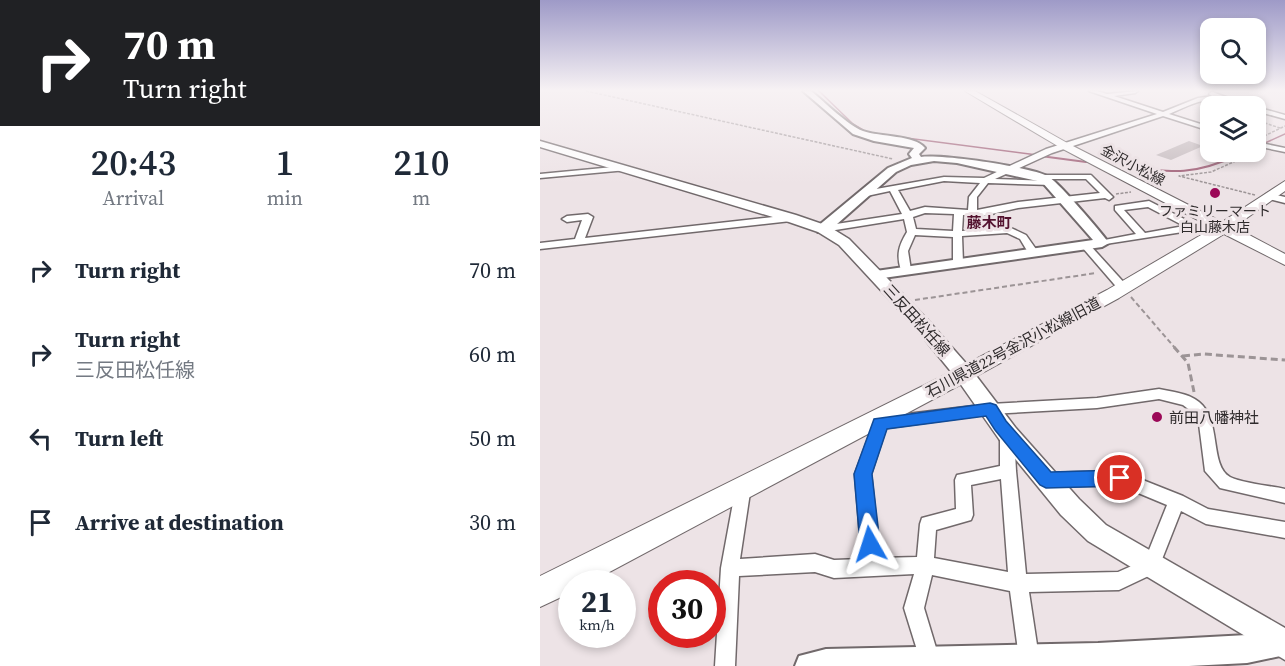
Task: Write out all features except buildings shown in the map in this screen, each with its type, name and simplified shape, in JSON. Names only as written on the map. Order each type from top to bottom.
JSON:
[{"type":"main road","name":"金沢小松線","points":[[1027,122],[1285,260]]},
{"type":"main road","name":"金沢小松線","points":[[1030,122],[1147,190],[1226,227],[1285,250]]},
{"type":"main road","name":"三反田松任線","points":[[540,144],[790,218],[823,229],[843,242],[901,302],[964,374],[1007,433],[1046,480],[1097,532],[1283,643]]},
{"type":"main road","name":"石川県道22号金沢小松線旧道","points":[[540,592],[744,486],[882,419],[1124,289],[1276,195]]},
{"type":"street","points":[[844,122],[856,132],[874,138],[916,144],[920,148],[914,154],[913,161]]},
{"type":"street","points":[[972,212],[973,197],[986,180],[1040,155],[1138,122]]},
{"type":"street","points":[[1266,147],[1285,150]]},
{"type":"street","points":[[823,229],[892,170],[913,161],[957,160],[1044,180],[1102,243]]},
{"type":"street","points":[[540,176],[624,168]]},
{"type":"street","points":[[862,194],[944,179],[1044,180],[1088,177],[1143,236]]},
{"type":"street","points":[[892,189],[908,216],[912,232],[904,244],[902,259],[906,270]]},
{"type":"street","points":[[823,229],[908,216],[925,210],[972,212],[1107,195]]},
{"type":"street","points":[[876,275],[1102,243],[1189,228],[1189,225],[1149,204],[1118,208]]},
{"type":"street","points":[[958,263],[959,212]]},
{"type":"street","points":[[567,219],[588,217],[579,241]]},
{"type":"street","points":[[540,246],[790,218]]},
{"type":"street","points":[[912,232],[957,234],[1008,230],[1023,237],[1033,252]]},
{"type":"street","points":[[1085,245],[1124,289]]},
{"type":"street","points":[[872,567],[863,474],[882,419],[990,409],[1098,403],[1159,394],[1187,401],[1196,407],[1206,424],[1213,471],[1226,483],[1285,496]]},
{"type":"street","points":[[1007,433],[1018,583],[1029,658]]},
{"type":"street","points":[[930,661],[914,608],[925,565],[928,524],[965,515],[963,480],[1008,471]]},
{"type":"street","points":[[1046,480],[1120,478],[1177,501],[1206,516],[1285,530]]},
{"type":"street","points":[[725,666],[730,568],[744,486]]},
{"type":"street","points":[[730,568],[815,562],[834,569],[925,565],[1018,583],[1119,581],[1151,566],[1177,501]]},
{"type":"street","points":[[809,666],[826,663],[1029,658],[1099,661],[1247,649],[1283,643]]},
{"type":"path","points":[[731,122],[913,161]]},
{"type":"path","points":[[1266,123],[1280,128]]},
{"type":"path","points":[[1266,136],[1285,126]]},
{"type":"path","points":[[1233,162],[1211,172],[1179,176],[1276,195]]},
{"type":"path","points":[[1107,195],[1147,190]]},
{"type":"path","points":[[901,302],[1108,271]]},
{"type":"path","points":[[1124,289],[1188,363],[1196,407]]},
{"type":"path","points":[[1182,356],[1204,354],[1285,360]]},
{"type":"waterway","points":[[851,122],[868,133],[1045,156]]},
{"type":"waterway","points":[[1266,143],[1285,134]]},
{"type":"waterway","points":[[1033,155],[1086,162]]},
{"type":"waterway","points":[[1127,167],[1184,171],[1223,162]]},
{"type":"place","name":"ファミリーマート 白山藤木店","points":[[1215,193]]},
{"type":"place","name":"前田八幡神社","points":[[1157,417]]},
{"type":"district","name":"藤木町","points":[[989,222]]},
{"type":"route","points":[[870,544],[863,474],[880,423],[990,409],[1000,426],[1046,480],[1120,478]]}]
